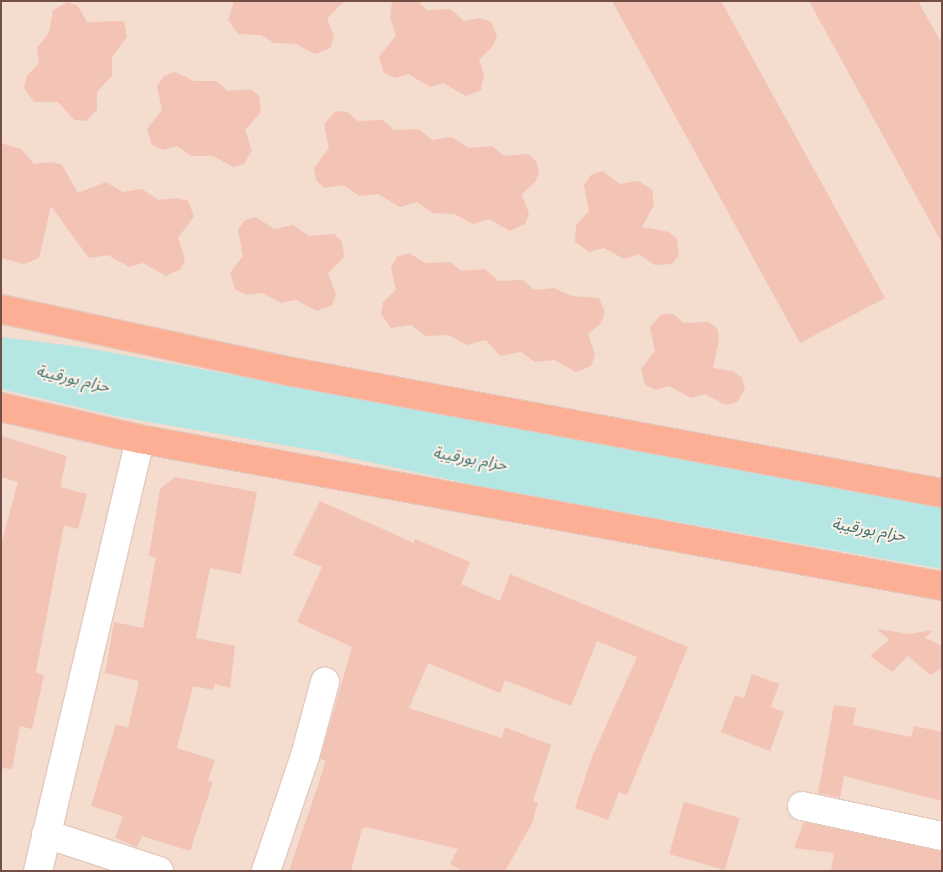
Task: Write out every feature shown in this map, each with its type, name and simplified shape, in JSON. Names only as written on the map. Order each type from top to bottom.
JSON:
[{"type":"highway","points":[[1,309],[143,343],[942,493]]},
{"type":"highway","points":[[1,407],[140,439],[942,586]]},
{"type":"street","points":[[38,871],[140,439]]},
{"type":"street","points":[[266,871],[306,756],[325,682]]},
{"type":"street","points":[[802,806],[942,836]]},
{"type":"street","points":[[46,834],[159,871]]},
{"type":"shaded area","points":[[1,1],[942,1],[942,871],[1,871]]},
{"type":"water","name":"حزام بورقيبة","points":[[1,337],[81,347],[942,506],[942,569],[488,488],[324,452],[120,417],[1,389]]},
{"type":"building","points":[[234,1],[345,1],[327,18],[334,37],[330,48],[315,54],[296,44],[274,43],[261,35],[238,34],[228,20]]},
{"type":"building","points":[[392,1],[418,1],[427,10],[450,9],[464,21],[480,18],[491,22],[497,36],[493,46],[479,60],[484,74],[481,90],[466,96],[443,83],[430,87],[408,74],[395,78],[384,73],[379,57],[396,35],[390,18]]},
{"type":"building","points":[[612,1],[721,1],[885,298],[800,343]]},
{"type":"building","points":[[809,1],[918,1],[942,44],[942,243]]},
{"type":"building","points":[[68,2],[78,6],[87,22],[124,21],[127,37],[112,57],[112,76],[97,92],[97,110],[86,121],[74,120],[58,102],[34,102],[24,88],[26,77],[39,63],[37,48],[49,32],[53,10]]},
{"type":"building","points":[[175,72],[194,81],[216,81],[228,91],[251,89],[259,96],[261,112],[245,130],[252,150],[244,164],[233,167],[213,156],[192,156],[177,146],[163,150],[152,145],[147,129],[162,110],[157,86],[164,76]]},
{"type":"building","points":[[336,111],[347,112],[358,121],[383,120],[394,130],[419,129],[432,140],[451,137],[469,148],[492,146],[504,156],[528,154],[536,161],[539,172],[535,182],[522,194],[529,214],[525,224],[510,231],[489,219],[473,224],[454,214],[433,213],[417,202],[400,207],[378,194],[360,196],[343,185],[324,188],[316,180],[314,168],[329,148],[324,124]]},
{"type":"building","points":[[1,143],[21,149],[34,164],[52,162],[62,165],[78,193],[106,182],[123,192],[142,189],[158,200],[177,198],[188,201],[194,216],[178,238],[185,259],[181,269],[166,276],[143,263],[129,267],[108,255],[89,258],[51,206],[39,258],[24,264],[1,258]]},
{"type":"building","points":[[602,171],[620,184],[638,181],[652,189],[654,205],[642,227],[669,232],[677,239],[679,255],[672,264],[655,265],[639,254],[624,259],[604,248],[589,252],[575,242],[576,225],[589,211],[584,185],[591,175]]},
{"type":"building","points":[[256,217],[274,229],[293,225],[309,236],[334,234],[342,241],[344,257],[328,273],[336,295],[332,305],[317,311],[296,300],[281,303],[262,293],[246,295],[235,289],[230,273],[243,256],[238,230],[245,220]]},
{"type":"building","points":[[409,253],[425,263],[450,262],[461,271],[485,269],[498,281],[523,280],[534,290],[553,288],[572,296],[599,298],[605,312],[601,323],[588,334],[595,355],[591,366],[576,372],[554,360],[535,362],[521,352],[500,356],[486,340],[467,345],[448,335],[426,336],[411,325],[391,328],[381,314],[383,302],[396,290],[391,267],[397,257]]},
{"type":"building","points":[[662,314],[673,314],[684,323],[708,322],[717,328],[719,339],[713,368],[733,371],[742,378],[745,389],[737,402],[726,405],[705,394],[691,398],[669,386],[656,390],[645,385],[641,369],[655,351],[650,327]]},
{"type":"building","points":[[1,436],[67,456],[60,487],[87,494],[78,529],[64,525],[36,672],[44,676],[32,729],[20,726],[12,769],[1,768],[1,545],[18,482],[1,477]]},
{"type":"building","points":[[175,477],[257,492],[241,574],[210,568],[196,638],[235,646],[230,688],[215,684],[213,690],[193,686],[177,748],[215,760],[208,781],[213,782],[190,851],[142,836],[137,847],[115,838],[123,816],[91,806],[116,724],[128,728],[139,681],[105,673],[114,622],[143,628],[156,557],[149,556],[160,489]]},
{"type":"building","points":[[320,501],[414,543],[415,539],[470,562],[461,584],[500,601],[510,574],[688,647],[627,795],[619,792],[608,820],[575,808],[592,757],[637,657],[597,641],[571,706],[505,680],[500,693],[428,663],[409,708],[502,738],[505,727],[551,745],[533,801],[538,803],[532,823],[505,871],[462,871],[450,864],[458,849],[366,827],[362,829],[351,871],[289,871],[326,761],[320,759],[352,647],[297,622],[322,567],[293,555]]},
{"type":"building","points":[[877,629],[910,634],[933,630],[925,638],[942,646],[942,668],[930,675],[908,656],[892,672],[870,656],[889,640]]},
{"type":"building","points":[[752,674],[779,684],[771,707],[784,712],[770,751],[721,732],[735,695],[744,698]]},
{"type":"building","points":[[834,705],[856,708],[853,725],[911,737],[914,726],[942,732],[942,801],[844,776],[840,798],[818,793]]},
{"type":"building","points":[[684,802],[740,818],[725,870],[669,854]]},
{"type":"building","points":[[804,822],[942,851],[942,871],[831,871],[834,853],[794,848]]}]
